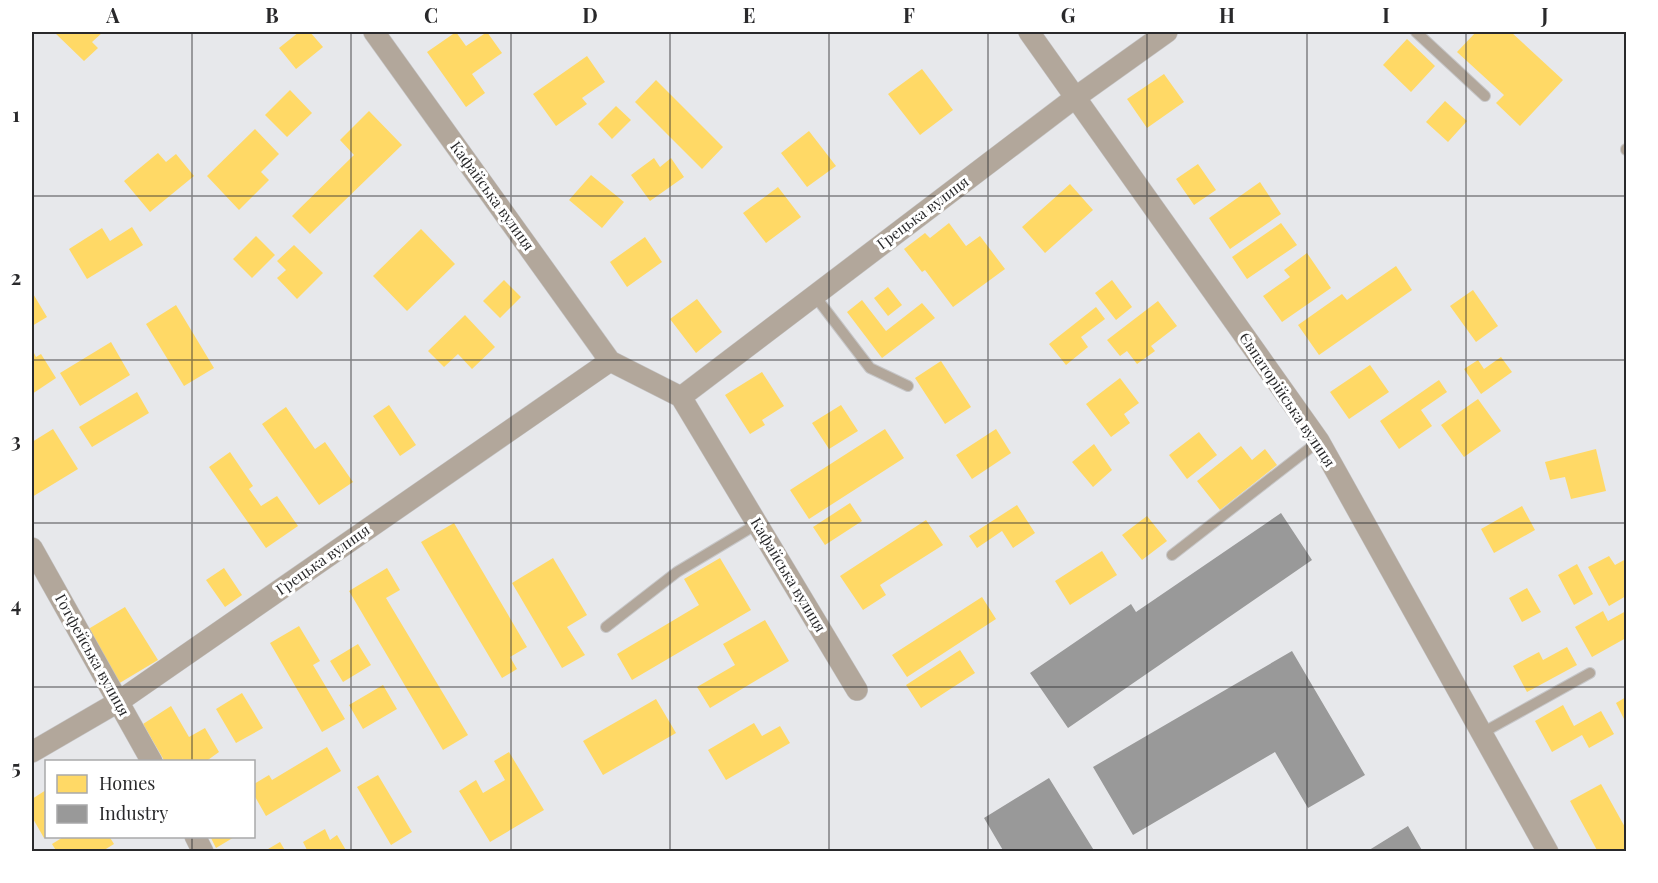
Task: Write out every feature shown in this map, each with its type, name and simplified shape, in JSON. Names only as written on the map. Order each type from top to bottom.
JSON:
[{"type":"street","name":"Кафайська вулиця","points":[[374,32],[610,361]]},
{"type":"street","name":"Євпаторійська вулиця","points":[[1029,32],[1319,441],[1548,852]]},
{"type":"street","name":"Грецька вулиця","points":[[681,397],[1076,97],[1167,32]]},
{"type":"street","points":[[610,361],[681,397]]},
{"type":"street","name":"Грецька вулиця","points":[[32,752],[118,702],[610,361]]},
{"type":"street","name":"Кафайська вулиця","points":[[681,397],[857,690]]},
{"type":"street","name":"Готфейська вулиця","points":[[32,548],[151,760]]},
{"type":"street","points":[[196,838],[203,852]]},
{"type":"lane","points":[[1416,32],[1485,96]]},
{"type":"lane","points":[[815,296],[870,368],[908,386]]},
{"type":"lane","points":[[1172,555],[1319,441]]},
{"type":"lane","points":[[606,627],[677,572],[757,524]]},
{"type":"lane","points":[[1482,733],[1590,673]]},
{"type":"building: Homes","points":[[56,32],[103,32],[92,42],[98,48],[84,61]]},
{"type":"building: Homes","points":[[299,32],[310,32],[323,47],[296,69],[279,48]]},
{"type":"building: Homes","points":[[456,32],[466,46],[487,32],[502,53],[472,74],[485,93],[466,107],[427,52]]},
{"type":"building: Homes","points":[[1476,32],[1511,32],[1563,80],[1520,126],[1496,103],[1504,95],[1457,52]]},
{"type":"building: Homes","points":[[1407,39],[1435,66],[1411,92],[1383,65]]},
{"type":"building: Homes","points":[[587,56],[605,82],[582,98],[587,104],[556,126],[533,94]]},
{"type":"building: Homes","points":[[922,69],[953,110],[920,135],[888,94]]},
{"type":"building: Homes","points":[[1164,74],[1184,102],[1147,128],[1127,99]]},
{"type":"building: Homes","points":[[656,80],[723,147],[702,169],[635,102]]},
{"type":"building: Homes","points":[[290,90],[312,113],[287,137],[265,115]]},
{"type":"building: Homes","points":[[1445,101],[1467,121],[1448,142],[1426,122]]},
{"type":"building: Homes","points":[[616,106],[631,120],[612,139],[598,124]]},
{"type":"building: Homes","points":[[369,111],[402,145],[310,234],[292,216],[354,155],[340,140]]},
{"type":"building: Homes","points":[[255,129],[279,154],[261,172],[269,180],[239,210],[207,176]]},
{"type":"building: Homes","points":[[809,131],[836,166],[807,187],[781,153]]},
{"type":"building: Homes","points":[[158,153],[166,162],[176,154],[194,176],[150,212],[124,181]]},
{"type":"building: Homes","points":[[654,158],[660,167],[671,158],[684,177],[650,201],[631,175]]},
{"type":"building: Homes","points":[[1198,164],[1216,190],[1194,205],[1176,179]]},
{"type":"building: Homes","points":[[591,175],[624,202],[602,228],[569,200]]},
{"type":"building: Homes","points":[[1260,182],[1281,214],[1230,249],[1209,218]]},
{"type":"building: Homes","points":[[1070,184],[1093,210],[1045,253],[1022,227]]},
{"type":"building: Homes","points":[[778,187],[801,217],[766,243],[743,213]]},
{"type":"building: Homes","points":[[949,223],[966,246],[980,236],[1005,269],[953,307],[925,270],[922,272],[904,249],[925,233],[930,238]]},
{"type":"building: Homes","points":[[1281,223],[1297,245],[1247,279],[1232,257]]},
{"type":"building: Homes","points":[[132,227],[143,245],[87,279],[69,249],[102,228],[110,241]]},
{"type":"building: Homes","points":[[421,229],[455,264],[407,311],[373,276]]},
{"type":"building: Homes","points":[[256,236],[275,255],[252,278],[233,259]]},
{"type":"building: Homes","points":[[645,237],[662,262],[627,287],[610,262]]},
{"type":"building: Homes","points":[[294,245],[323,273],[297,299],[277,278],[286,270],[277,261]]},
{"type":"building: Homes","points":[[1307,253],[1331,288],[1282,322],[1263,296],[1290,277],[1284,270]]},
{"type":"building: Homes","points":[[1396,266],[1412,290],[1319,355],[1298,325],[1342,294],[1347,300]]},
{"type":"building: Homes","points":[[504,280],[521,297],[500,318],[483,301]]},
{"type":"building: Homes","points":[[1112,280],[1132,307],[1116,320],[1095,293]]},
{"type":"building: Homes","points":[[888,287],[902,305],[888,316],[874,298]]},
{"type":"building: Homes","points":[[1473,290],[1498,326],[1476,342],[1450,306]]},
{"type":"building: Homes","points":[[32,292],[47,317],[32,326]]},
{"type":"building: Homes","points":[[697,299],[722,332],[696,353],[670,319]]},
{"type":"building: Homes","points":[[862,300],[886,331],[922,303],[935,318],[882,358],[847,312]]},
{"type":"building: Homes","points":[[1158,301],[1177,326],[1151,346],[1155,351],[1137,364],[1127,351],[1120,356],[1107,340]]},
{"type":"building: Homes","points":[[176,305],[214,368],[184,386],[146,324]]},
{"type":"building: Homes","points":[[1096,307],[1105,319],[1081,337],[1088,347],[1066,365],[1049,344]]},
{"type":"building: Homes","points":[[465,315],[495,347],[472,369],[458,354],[444,367],[428,351]]},
{"type":"building: Homes","points":[[111,342],[130,375],[80,406],[60,373]]},
{"type":"building: Homes","points":[[32,349],[36,357],[41,354],[56,378],[32,394]]},
{"type":"building: Homes","points":[[1501,357],[1512,372],[1481,394],[1464,369],[1478,360],[1484,369]]},
{"type":"building: Homes","points":[[941,361],[971,407],[945,424],[915,378]]},
{"type":"building: Homes","points":[[1370,365],[1389,392],[1349,419],[1330,392]]},
{"type":"building: Homes","points":[[762,372],[784,406],[762,420],[765,425],[750,434],[725,395]]},
{"type":"building: Homes","points":[[1120,378],[1139,403],[1124,414],[1130,423],[1111,437],[1086,404]]},
{"type":"building: Homes","points":[[1439,380],[1447,392],[1421,410],[1432,426],[1399,449],[1380,421]]},
{"type":"building: Homes","points":[[137,392],[149,413],[92,447],[79,427]]},
{"type":"building: Homes","points":[[1478,399],[1501,431],[1464,457],[1441,425]]},
{"type":"building: Homes","points":[[389,405],[416,445],[400,456],[373,416]]},
{"type":"building: Homes","points":[[841,405],[858,431],[829,449],[812,423]]},
{"type":"building: Homes","points":[[286,407],[315,449],[325,442],[353,482],[319,505],[262,424]]},
{"type":"building: Homes","points":[[53,429],[78,469],[32,497],[32,442]]},
{"type":"building: Homes","points":[[885,429],[904,458],[809,519],[790,490]]},
{"type":"building: Homes","points":[[996,429],[1011,453],[972,479],[956,455]]},
{"type":"building: Homes","points":[[1199,432],[1217,455],[1187,479],[1169,455]]},
{"type":"building: Homes","points":[[1094,444],[1112,470],[1093,487],[1072,462]]},
{"type":"building: Homes","points":[[1241,446],[1252,460],[1265,449],[1277,465],[1220,510],[1197,481]]},
{"type":"building: Homes","points":[[1596,449],[1606,491],[1571,499],[1565,477],[1550,480],[1545,462]]},
{"type":"building: Homes","points":[[230,452],[253,486],[249,489],[261,506],[277,496],[298,526],[266,548],[209,467]]},
{"type":"building: Homes","points":[[850,503],[862,521],[825,545],[813,527]]},
{"type":"building: Homes","points":[[1017,505],[1035,533],[1013,548],[1002,531],[977,548],[969,536]]},
{"type":"building: Homes","points":[[1522,506],[1535,530],[1494,553],[1481,529]]},
{"type":"building: Homes","points":[[1147,516],[1167,541],[1142,560],[1122,535]]},
{"type":"building: Homes","points":[[926,520],[943,545],[880,585],[886,595],[863,610],[840,576]]},
{"type":"building: Homes","points":[[454,523],[527,647],[510,657],[517,669],[502,678],[421,542]]},
{"type":"building: Homes","points":[[1102,551],[1117,575],[1070,605],[1055,581]]},
{"type":"building: Homes","points":[[1609,556],[1615,565],[1626,559],[1626,596],[1609,606],[1588,567]]},
{"type":"building: Homes","points":[[553,558],[587,615],[567,627],[585,655],[562,668],[512,583]]},
{"type":"building: Homes","points":[[720,558],[751,610],[632,680],[617,654],[699,605],[684,579]]},
{"type":"building: Homes","points":[[1577,564],[1593,594],[1574,605],[1558,575]]},
{"type":"building: Homes","points":[[224,568],[242,595],[225,607],[206,580]]},
{"type":"building: Homes","points":[[387,568],[400,590],[386,598],[468,735],[443,750],[349,591]]},
{"type":"building: Homes","points":[[1527,588],[1541,612],[1522,622],[1509,598]]},
{"type":"building: Homes","points":[[982,597],[996,619],[907,677],[892,655]]},
{"type":"building: Homes","points":[[125,607],[158,660],[118,684],[85,631]]},
{"type":"building: Homes","points":[[1603,611],[1608,621],[1626,611],[1626,638],[1592,657],[1575,627]]},
{"type":"building: Homes","points":[[765,620],[789,661],[710,708],[697,687],[735,665],[723,644]]},
{"type":"building: Homes","points":[[299,626],[320,661],[313,665],[345,719],[322,732],[270,643]]},
{"type":"building: Homes","points":[[358,644],[371,665],[343,682],[330,661]]},
{"type":"building: Homes","points":[[1567,647],[1577,665],[1527,692],[1513,666],[1539,652],[1543,660]]},
{"type":"building: Homes","points":[[960,650],[975,673],[921,708],[906,685]]},
{"type":"building: Homes","points":[[383,685],[397,709],[363,729],[349,705]]},
{"type":"building: Homes","points":[[242,693],[263,728],[236,743],[216,709]]},
{"type":"building: Homes","points":[[1626,697],[1626,723],[1616,703]]},
{"type":"building: Homes","points":[[656,699],[676,733],[603,775],[583,741]]},
{"type":"building: Homes","points":[[1563,705],[1574,726],[1601,711],[1614,734],[1589,748],[1582,735],[1552,752],[1535,721]]},
{"type":"building: Homes","points":[[171,706],[189,737],[205,728],[219,752],[208,760],[164,760],[143,724]]},
{"type":"building: Homes","points":[[754,723],[762,736],[780,726],[790,743],[726,780],[708,750]]},
{"type":"building: Homes","points":[[327,747],[341,771],[266,816],[255,797],[255,783],[269,775],[272,780]]},
{"type":"building: Homes","points":[[509,752],[544,810],[490,842],[459,791],[476,780],[483,793],[505,780],[494,761]]},
{"type":"building: Homes","points":[[378,775],[412,832],[391,845],[357,787]]},
{"type":"building: Homes","points":[[1601,784],[1626,829],[1626,852],[1598,852],[1570,801]]},
{"type":"building: Homes","points":[[45,791],[44,838],[32,817],[32,799]]},
{"type":"building: Homes","points":[[325,829],[330,840],[337,835],[347,852],[308,852],[303,842]]},
{"type":"building: Homes","points":[[62,838],[110,838],[114,844],[101,852],[57,852],[52,844]]},
{"type":"building: Homes","points":[[211,838],[233,838],[216,848]]},
{"type":"building: Homes","points":[[280,842],[286,852],[263,852]]},
{"type":"building: Industry","points":[[1281,513],[1312,560],[1068,728],[1030,673],[1131,604],[1136,612]]},
{"type":"building: Industry","points":[[1292,651],[1365,775],[1308,808],[1275,752],[1133,835],[1093,767]]},
{"type":"building: Industry","points":[[1049,778],[1095,852],[1004,852],[984,818]]},
{"type":"building: Industry","points":[[1408,826],[1423,852],[1366,852]]}]
